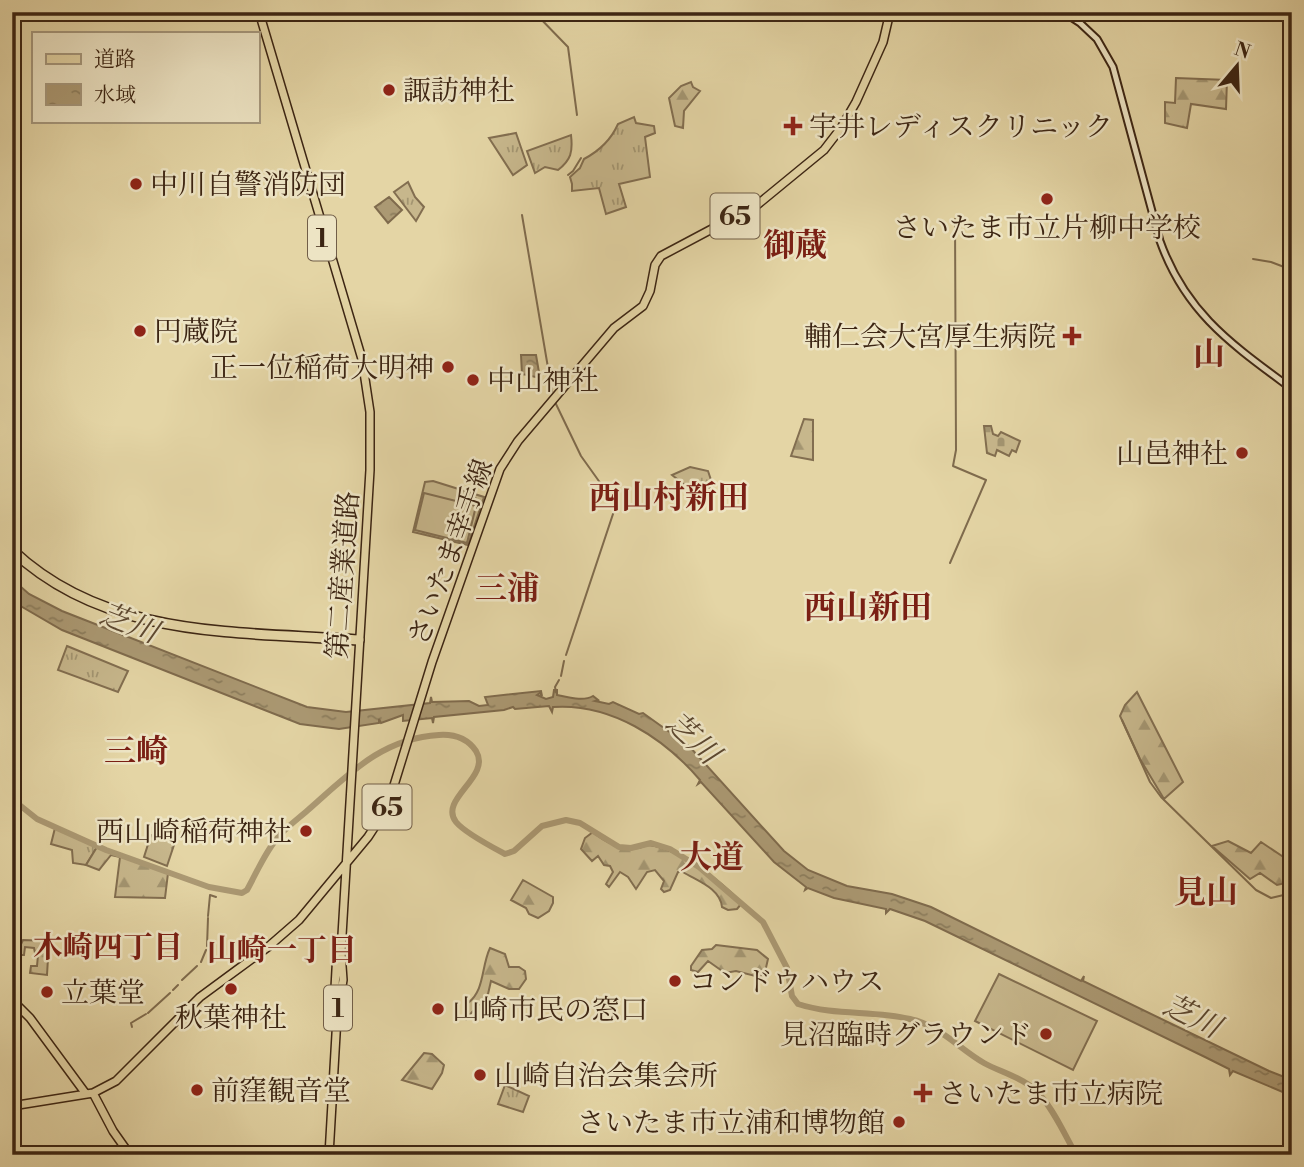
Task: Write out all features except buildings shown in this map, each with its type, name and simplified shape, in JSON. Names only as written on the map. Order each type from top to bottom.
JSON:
[{"type":"highway","points":[[12,552],[71,592],[137,618],[196,629],[357,642]]},
{"type":"highway","points":[[12,552],[55,586],[116,614],[180,630],[289,642],[357,642]]},
{"type":"main road","name":"第二産業道路","points":[[258,12],[365,374],[371,429],[344,865],[341,952],[343,980],[337,1009],[326,1155]]},
{"type":"main road","name":"さいたま幸手線","points":[[12,1106],[90,1093],[116,1082],[200,997],[285,932],[311,907],[383,814],[495,479],[513,448],[618,324],[643,306],[650,291],[655,265],[662,256],[757,205],[830,144],[851,112],[878,55],[890,12]]},
{"type":"main road","points":[[1063,12],[1097,39],[1113,67],[1157,231],[1181,286],[1194,306],[1218,332],[1292,389]]},
{"type":"main road","points":[[12,1000],[30,1018],[90,1093],[130,1155]]},
{"type":"green space","points":[[1176,78],[1227,80],[1226,109],[1191,104],[1187,128],[1165,123],[1165,102],[1175,103]]},
{"type":"green space","points":[[691,82],[693,87],[700,91],[684,111],[683,128],[675,126],[669,98],[681,86]]},
{"type":"green space","points":[[634,117],[636,123],[654,126],[655,133],[645,137],[650,177],[619,184],[626,207],[606,214],[599,188],[572,191],[570,177],[580,168],[584,159],[600,149],[618,124]]},
{"type":"green space","points":[[516,133],[527,165],[513,175],[489,138]]},
{"type":"green space","points":[[571,135],[570,155],[562,166],[558,170],[545,167],[535,173],[527,151]]},
{"type":"green space","points":[[408,182],[415,197],[424,207],[416,221],[394,192]]},
{"type":"green space","points":[[804,419],[813,420],[813,460],[791,456]]},
{"type":"green space","points":[[984,426],[991,426],[993,434],[998,436],[1001,432],[1020,441],[1016,452],[1012,450],[1009,456],[997,450],[995,456],[987,453]]},
{"type":"green space","points":[[690,467],[708,471],[713,486],[698,492],[672,475]]},
{"type":"green space","points":[[433,481],[484,497],[468,545],[413,532],[425,482]]},
{"type":"green space","points":[[424,493],[476,506],[467,543],[415,530]]},
{"type":"green space","points":[[67,646],[128,671],[118,692],[58,670]]},
{"type":"green space","points":[[1137,692],[1183,782],[1164,799],[1140,759],[1120,716],[1125,705]]},
{"type":"green space","points":[[55,828],[97,847],[86,865],[73,863],[72,850],[51,844]]},
{"type":"green space","points":[[593,832],[620,847],[639,848],[653,845],[679,855],[713,877],[742,903],[737,909],[728,910],[722,907],[712,890],[683,872],[678,872],[670,890],[664,892],[661,889],[664,881],[655,870],[647,872],[636,889],[628,877],[620,872],[609,887],[606,884],[613,872],[610,866],[604,865],[598,856],[592,861],[581,849],[585,838]]},
{"type":"green space","points":[[151,835],[175,842],[167,866],[144,857]]},
{"type":"green space","points":[[1228,841],[1251,853],[1261,842],[1288,860],[1292,875],[1290,882],[1277,885],[1260,873],[1250,879],[1212,846]]},
{"type":"green space","points":[[97,847],[168,873],[165,898],[115,897],[120,857],[111,855],[99,870],[86,865]]},
{"type":"green space","points":[[523,880],[553,897],[549,911],[538,918],[511,900]]},
{"type":"green space","points":[[23,940],[49,941],[47,975],[30,973],[31,966],[37,966],[38,955],[34,948],[25,947],[24,955],[19,955],[17,962],[13,961]]},
{"type":"green space","points":[[716,945],[757,950],[768,959],[765,972],[759,977],[736,971],[725,973],[708,961],[698,972],[691,970],[702,950],[712,949]]},
{"type":"green space","points":[[490,948],[505,954],[509,967],[519,967],[525,971],[526,979],[519,989],[509,989],[491,981],[488,994],[467,1018],[468,1003],[480,985]]},
{"type":"green space","name":"見沼臨時グラウンド","points":[[999,974],[1097,1021],[1073,1070],[975,1021]]},
{"type":"green space","points":[[424,1053],[432,1054],[444,1065],[432,1089],[402,1080]]},
{"type":"green space","points":[[505,1085],[529,1096],[523,1112],[498,1104]]},
{"type":"water","points":[[389,197],[402,210],[388,223],[375,207]]},
{"type":"water","points":[[521,355],[536,355],[540,378],[522,374]]},
{"type":"water","points":[[12,579],[29,594],[62,611],[307,707],[346,712],[430,703],[431,697],[432,702],[469,701],[479,706],[488,705],[485,697],[541,691],[542,696],[540,693],[537,695],[546,699],[553,697],[554,690],[557,690],[557,695],[580,699],[593,696],[598,700],[595,701],[609,704],[613,702],[639,714],[643,713],[689,746],[784,851],[808,870],[847,886],[892,894],[931,907],[1081,981],[1084,976],[1083,981],[1292,1080],[1292,1096],[1233,1071],[1230,1075],[1229,1069],[925,921],[890,909],[886,913],[886,909],[834,898],[808,888],[805,890],[806,887],[774,862],[701,782],[698,784],[700,780],[670,750],[635,726],[616,717],[574,707],[553,707],[552,712],[549,706],[513,707],[434,717],[433,723],[432,718],[403,721],[403,715],[381,723],[379,719],[379,723],[339,729],[300,724],[62,630],[12,601]]},
{"type":"waterway","points":[[534,12],[568,47],[577,115]]},
{"type":"waterway","points":[[568,175],[581,158]]},
{"type":"waterway","points":[[522,215],[553,397]]},
{"type":"waterway","points":[[950,563],[986,480],[953,466],[956,450],[955,219]]},
{"type":"waterway","points":[[1253,259],[1292,270]]},
{"type":"waterway","points":[[555,402],[581,456],[616,505],[566,655]]},
{"type":"waterway","points":[[561,676],[564,661]]},
{"type":"waterway","points":[[556,692],[555,687],[559,680]]},
{"type":"waterway","points":[[1122,720],[1150,782],[1161,797],[1256,890],[1271,898],[1292,893]]},
{"type":"waterway","points":[[12,799],[37,819],[106,850],[209,887],[242,893],[247,890],[266,854],[283,832],[367,760],[400,743],[419,738],[455,736],[469,743],[476,751],[479,761],[477,770],[459,796],[452,813],[456,822],[472,835],[505,854],[514,851],[542,826],[566,820],[580,823],[619,847],[631,848],[651,843],[670,849],[699,867],[763,922],[787,968],[792,996],[798,1004],[826,1010],[896,1016],[931,1027],[984,1063],[1034,1089],[1060,1124],[1076,1155]]},
{"type":"waterway","points":[[208,916],[210,895],[216,897]]},
{"type":"waterway","points":[[207,946],[208,918]]},
{"type":"waterway","points":[[201,962],[206,950]]},
{"type":"waterway","points":[[182,980],[197,966]]},
{"type":"waterway","points":[[173,990],[178,985]]},
{"type":"waterway","points":[[148,1013],[170,993]]},
{"type":"waterway","points":[[132,1027],[131,1023],[146,1014]]},
{"type":"waterway","points":[[13,1082],[17,1102]]},
{"type":"place","name":"諏訪神社","points":[[389,90]]},
{"type":"place","name":"宇井レディスクリニック","points":[[793,126]]},
{"type":"place","name":"中川自警消防団","points":[[136,184]]},
{"type":"place","name":"さいたま市立片柳中学校","points":[[1047,199]]},
{"type":"place","name":"円蔵院","points":[[140,331]]},
{"type":"place","name":"輔仁会大宮厚生病院","points":[[1072,336]]},
{"type":"place","name":"正一位稲荷大明神","points":[[448,367]]},
{"type":"place","name":"中山神社","points":[[473,380]]},
{"type":"place","name":"山邑神社","points":[[1242,453]]},
{"type":"place","name":"西山崎稲荷神社","points":[[306,831]]},
{"type":"place","name":"コンドウハウス","points":[[675,981]]},
{"type":"place","name":"秋葉神社","points":[[231,989]]},
{"type":"place","name":"立葉堂","points":[[47,992]]},
{"type":"place","name":"山崎市民の窓口","points":[[438,1009]]},
{"type":"place","name":"見沼臨時グラウンド","points":[[1046,1034]]},
{"type":"place","name":"山崎自治会集会所","points":[[480,1075]]},
{"type":"place","name":"前窪観音堂","points":[[197,1090]]},
{"type":"place","name":"さいたま市立病院","points":[[923,1093]]},
{"type":"place","name":"さいたま市立浦和博物館","points":[[899,1122]]},
{"type":"district","name":"御蔵","points":[[795,245]]},
{"type":"district","name":"山","points":[[1209,354]]},
{"type":"district","name":"西山村新田","points":[[669,497]]},
{"type":"district","name":"三浦","points":[[507,588]]},
{"type":"district","name":"西山新田","points":[[868,607]]},
{"type":"district","name":"三崎","points":[[136,751]]},
{"type":"district","name":"大道","points":[[712,857]]},
{"type":"district","name":"見山","points":[[1206,892]]},
{"type":"district","name":"木崎四丁目","points":[[108,947]]},
{"type":"district","name":"山崎一丁目","points":[[282,950]]},
{"type":"water label","name":"芝川","points":[[129,623]]},
{"type":"water label","name":"芝川","points":[[693,738]]},
{"type":"water label","name":"芝川","points":[[1192,1016]]}]
